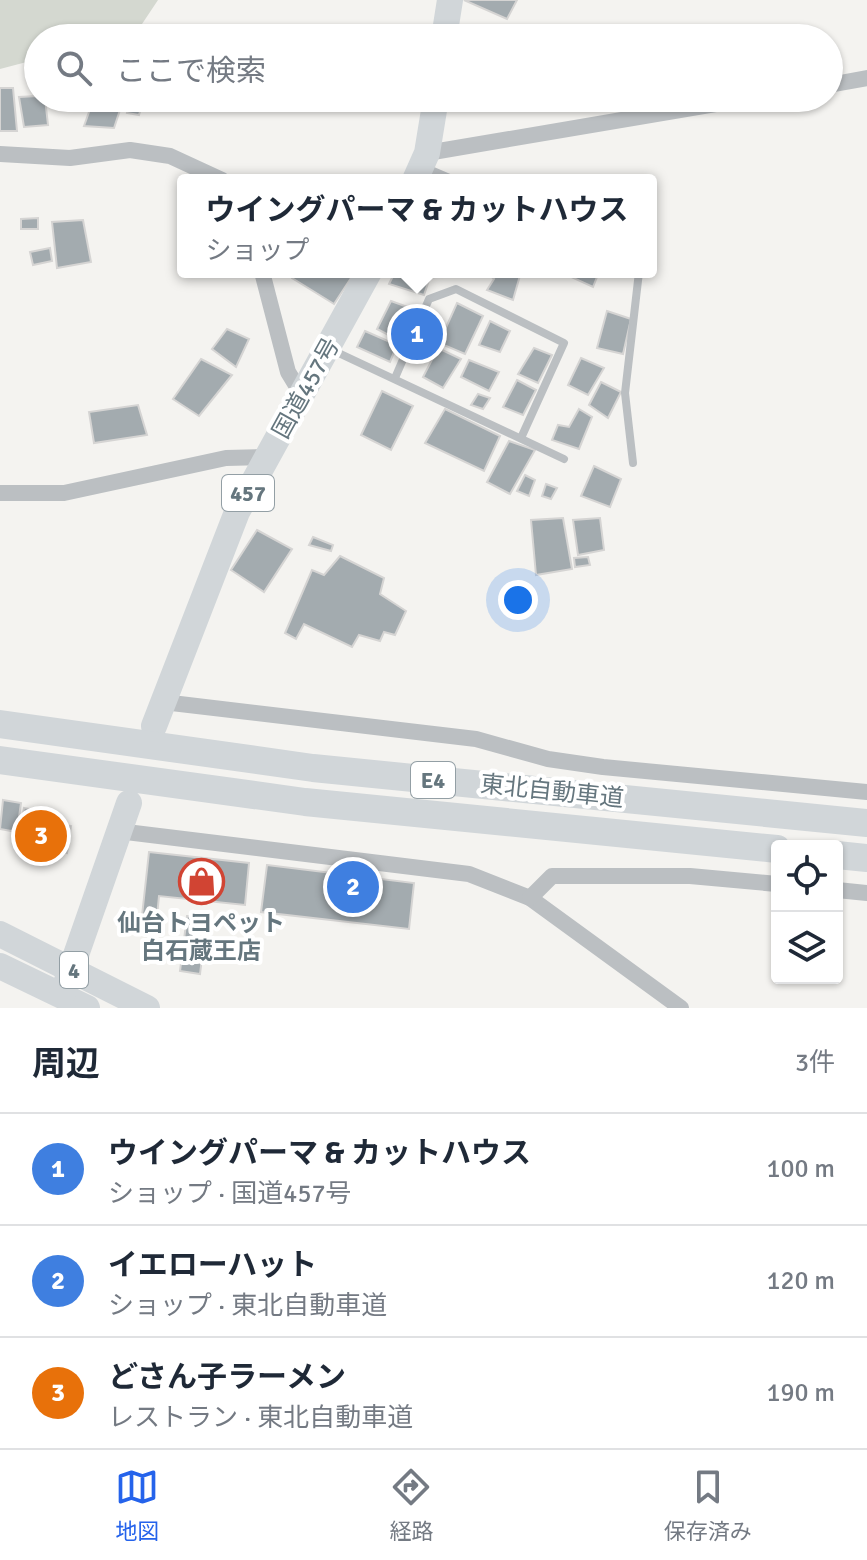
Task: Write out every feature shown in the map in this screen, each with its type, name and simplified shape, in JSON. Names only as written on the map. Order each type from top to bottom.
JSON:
[{"type":"highway","points":[[446,24],[450,0]]},
{"type":"highway","points":[[422,166],[433,112]]},
{"type":"highway","name":"国道457号","points":[[158,714],[237,512],[366,278]]},
{"type":"highway","name":"東北自動車道","points":[[0,724],[313,768],[867,823]]},
{"type":"highway","name":"東北自動車道","points":[[0,760],[305,802],[771,848]]},
{"type":"highway","points":[[62,995],[129,803]]},
{"type":"highway","points":[[843,856],[867,858]]},
{"type":"highway","name":"4","points":[[0,934],[147,1008]]},
{"type":"highway","name":"4","points":[[0,966],[87,1008]]},
{"type":"street","points":[[843,82],[867,78]]},
{"type":"street","points":[[422,166],[683,112]]},
{"type":"street","points":[[0,154],[70,158],[130,150],[170,156],[209,174]]},
{"type":"street","points":[[264,278],[288,372],[302,395]]},
{"type":"street","points":[[0,493],[64,493],[226,458],[267,457]]},
{"type":"street","points":[[158,714],[476,739],[548,759],[603,767],[867,792]]},
{"type":"street","points":[[118,831],[469,874],[530,898],[681,1008]]},
{"type":"street","points":[[530,898],[552,876],[690,876],[771,883]]},
{"type":"street","points":[[843,891],[867,893]]},
{"type":"lane","points":[[633,463],[625,393],[638,278]]},
{"type":"lane","points":[[395,378],[429,299],[456,289],[564,343],[521,438]]},
{"type":"lane","points":[[328,348],[564,459]]},
{"type":"shaded area","points":[[0,0],[158,0],[142,24],[24,24],[24,63],[0,69]]},
{"type":"building","points":[[464,0],[517,0],[507,19]]},
{"type":"building","points":[[0,88],[13,88],[17,131],[0,131]]},
{"type":"building","points":[[19,97],[24,97],[24,112],[47,112],[48,125],[24,127]]},
{"type":"building","points":[[89,112],[119,112],[114,128],[84,126]]},
{"type":"building","points":[[38,218],[38,229],[21,229],[21,219]]},
{"type":"building","points":[[83,220],[91,262],[57,268],[52,222]]},
{"type":"building","points":[[50,248],[52,261],[33,265],[30,252]]},
{"type":"building","points":[[292,278],[351,278],[334,304]]},
{"type":"building","points":[[392,278],[430,278],[424,295],[389,284]]},
{"type":"building","points":[[519,278],[513,300],[487,290],[494,279]]},
{"type":"building","points":[[573,278],[597,278],[593,287]]},
{"type":"building","points":[[391,301],[416,310],[402,342],[377,329]]},
{"type":"building","points":[[457,303],[483,316],[465,354],[439,343]]},
{"type":"building","points":[[607,311],[631,319],[623,354],[597,348]]},
{"type":"building","points":[[490,321],[510,331],[500,352],[479,345]]},
{"type":"building","points":[[227,329],[249,339],[236,367],[212,349]]},
{"type":"building","points":[[365,331],[397,345],[390,362],[357,347]]},
{"type":"building","points":[[438,348],[461,359],[443,388],[423,377]]},
{"type":"building","points":[[534,348],[552,355],[538,383],[518,374]]},
{"type":"building","points":[[581,358],[604,368],[588,395],[568,385]]},
{"type":"building","points":[[201,359],[232,375],[199,416],[173,399]]},
{"type":"building","points":[[469,360],[499,372],[489,391],[461,377]]},
{"type":"building","points":[[517,380],[536,390],[523,415],[503,407]]},
{"type":"building","points":[[601,382],[621,392],[608,418],[589,405]]},
{"type":"building","points":[[382,391],[413,406],[391,450],[361,435]]},
{"type":"building","points":[[478,394],[490,398],[483,409],[471,405]]},
{"type":"building","points":[[138,405],[147,435],[94,443],[89,412]]},
{"type":"building","points":[[445,409],[500,436],[484,471],[425,443]]},
{"type":"building","points":[[579,409],[592,417],[579,449],[552,440],[558,425],[569,427]]},
{"type":"building","points":[[509,441],[535,450],[510,494],[487,482]]},
{"type":"building","points":[[594,466],[621,479],[610,507],[581,496]]},
{"type":"building","points":[[525,475],[535,480],[529,496],[517,491]]},
{"type":"building","points":[[546,484],[557,488],[551,499],[542,496]]},
{"type":"building","points":[[563,518],[572,569],[536,575],[531,520]]},
{"type":"building","points":[[600,518],[604,550],[578,555],[573,520]]},
{"type":"building","points":[[257,530],[292,549],[264,592],[231,570]]},
{"type":"building","points":[[313,537],[333,545],[331,551],[309,545]]},
{"type":"building","points":[[340,556],[384,578],[380,594],[406,611],[395,635],[384,632],[380,641],[359,635],[352,647],[304,624],[296,639],[285,633],[312,570],[324,575]]},
{"type":"building","points":[[588,557],[590,565],[575,567],[574,558]]},
{"type":"building","points":[[3,800],[21,803],[17,832],[0,829]]},
{"type":"building","points":[[24,808],[46,812],[44,821],[71,826],[67,853],[18,845]]},
{"type":"building","points":[[149,852],[249,863],[245,905],[159,896],[156,926],[141,925]]},
{"type":"building","points":[[267,865],[414,883],[409,929],[261,912]]},
{"type":"building","points":[[187,916],[207,918],[200,974],[180,971]]},
{"type":"place","name":"ウイングパーマ & カットハウス","points":[[417,334]]},
{"type":"place","name":"どさん子ラーメン","points":[[41,836]]},
{"type":"place","name":"仙台トヨペット 白石蔵王店","points":[[201,881]]},
{"type":"place","name":"イエローハット","points":[[353,887]]}]
